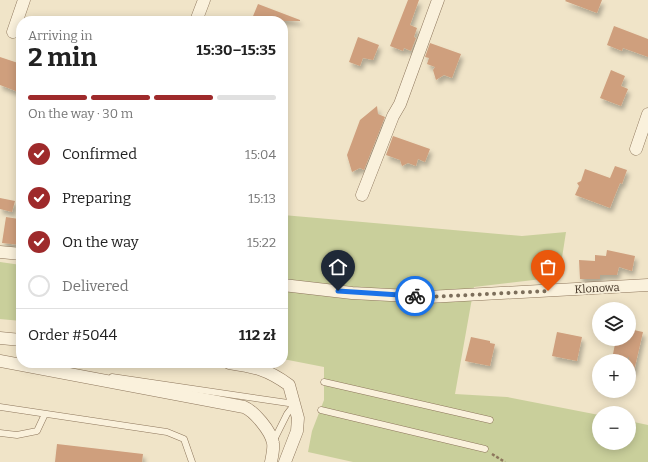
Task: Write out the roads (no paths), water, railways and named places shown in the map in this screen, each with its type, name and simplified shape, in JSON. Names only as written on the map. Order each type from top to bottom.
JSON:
[{"type":"street","points":[[18,16],[24,0]]},
{"type":"street","points":[[198,16],[204,0]]},
{"type":"street","points":[[362,195],[393,116],[400,104],[438,0]]},
{"type":"street","points":[[13,32],[16,23]]},
{"type":"street","points":[[636,149],[648,114]]},
{"type":"street","points":[[0,252],[16,254]]},
{"type":"street","name":"Klonowa","points":[[288,286],[352,293],[428,297],[648,285]]},
{"type":"street","points":[[0,338],[16,340]]},
{"type":"street","points":[[0,361],[16,364]]},
{"type":"street","points":[[40,368],[130,386],[244,406],[251,410],[266,428],[273,443],[271,462]]},
{"type":"street","points":[[259,368],[290,384],[298,418],[298,431],[285,462]]},
{"type":"lane","points":[[63,372],[115,377],[295,404]]},
{"type":"lane","points":[[324,382],[490,420]]},
{"type":"lane","points":[[273,443],[287,414],[295,404]]},
{"type":"lane","points":[[0,407],[167,432],[184,440],[192,462]]},
{"type":"lane","points":[[321,410],[485,449]]},
{"type":"lane","points":[[0,433],[17,436],[37,432],[45,414]]}]
